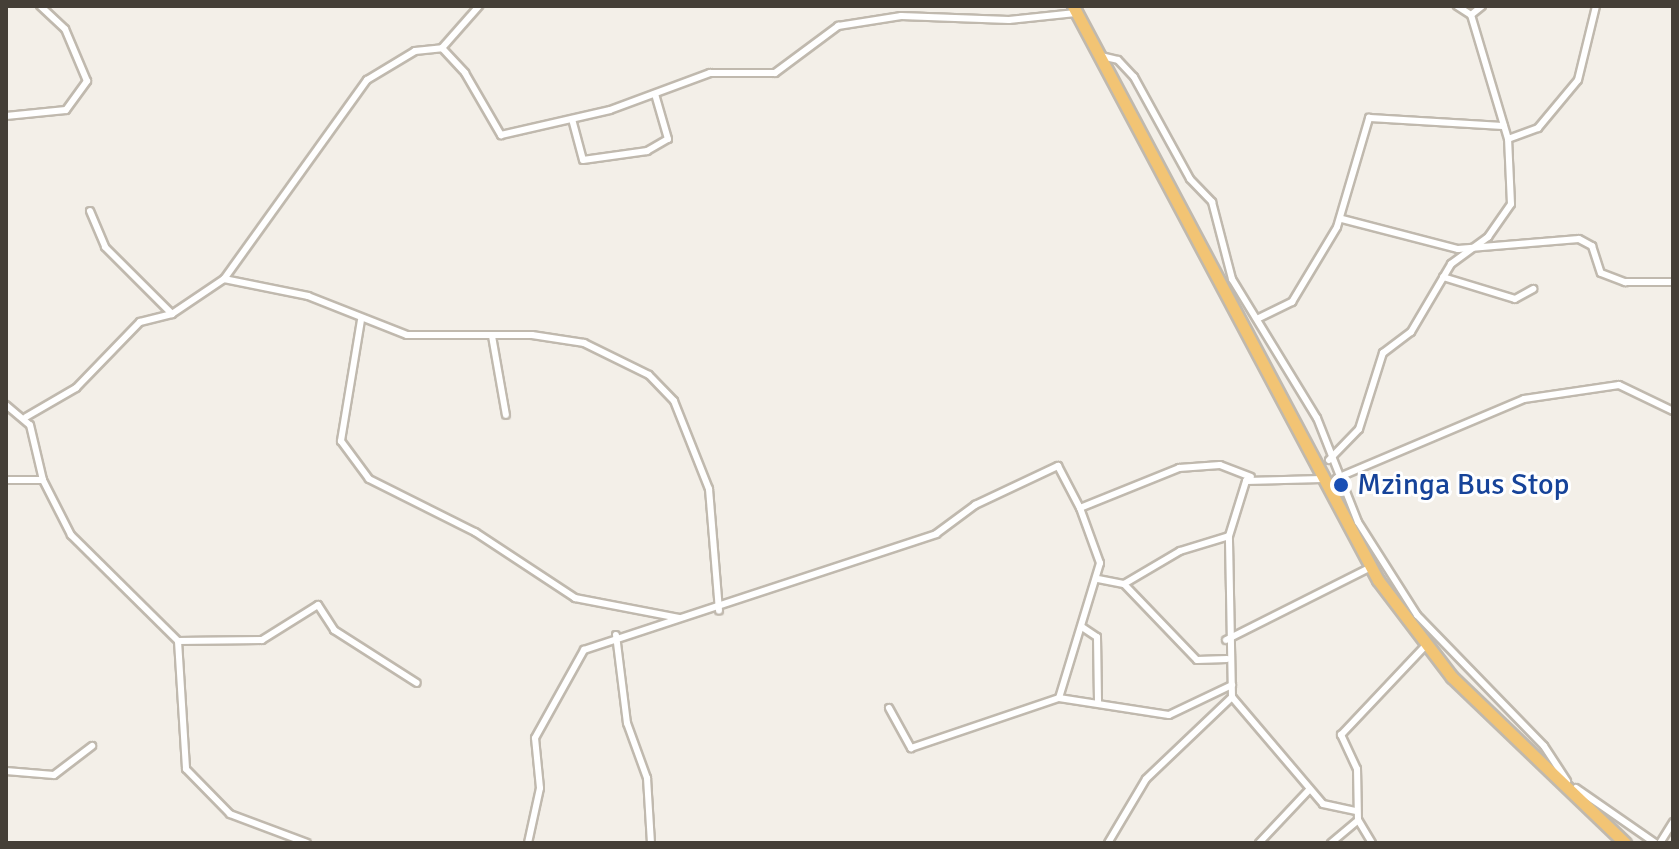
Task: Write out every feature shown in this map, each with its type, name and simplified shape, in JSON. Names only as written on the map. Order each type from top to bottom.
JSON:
[{"type":"highway","points":[[1074,10],[1332,478],[1371,567],[1426,645],[1625,843]]},
{"type":"street","points":[[6,117],[66,110],[87,81],[65,29],[40,6]]},
{"type":"street","points":[[26,417],[76,388],[140,322],[172,314],[224,279],[367,80],[415,51],[442,48],[479,6]]},
{"type":"street","points":[[1329,460],[1361,424],[1374,367],[1419,322],[1443,277],[1477,245],[1511,204],[1508,139],[1471,15],[1457,6]]},
{"type":"street","points":[[1471,15],[1482,6]]},
{"type":"street","points":[[1508,139],[1538,128],[1578,80],[1596,6]]},
{"type":"street","points":[[442,48],[468,77],[496,135],[572,119],[724,70],[775,73],[838,26],[901,16],[1009,20],[1074,10]]},
{"type":"street","points":[[1101,56],[1118,60],[1134,77],[1190,179],[1212,202],[1232,279],[1259,318],[1317,418],[1332,478],[1417,615],[1544,746],[1565,779],[1664,840],[1673,822]]},
{"type":"street","points":[[572,119],[583,160],[647,151],[668,139],[655,94]]},
{"type":"street","points":[[1259,318],[1292,302],[1342,219],[1369,118],[1504,126]]},
{"type":"street","points":[[90,211],[105,247],[172,314]]},
{"type":"street","points":[[1342,219],[1458,249],[1477,245],[1579,239],[1592,246],[1601,273],[1629,282],[1673,282]]},
{"type":"street","points":[[1443,277],[1515,299],[1533,289]]},
{"type":"street","points":[[224,279],[308,296],[361,320],[423,338],[532,335],[602,349],[663,388],[709,489],[719,611]]},
{"type":"street","points":[[361,320],[341,441],[369,479],[484,537],[575,598],[682,618]]},
{"type":"street","points":[[492,336],[506,415]]},
{"type":"street","points":[[1080,508],[1179,468],[1220,465],[1251,477],[1332,478],[1524,399],[1619,385],[1673,411]]},
{"type":"street","points":[[6,405],[26,417],[43,480],[71,535],[178,641],[186,769],[230,814],[307,843]]},
{"type":"street","points":[[528,843],[540,788],[535,738],[573,659],[616,635],[719,611],[936,534],[975,505],[1058,466],[1098,546],[1098,579],[1059,698]]},
{"type":"street","points":[[1251,477],[1232,509],[1229,536],[1226,640],[1232,697],[1309,790],[1329,807],[1356,811]]},
{"type":"street","points":[[6,480],[43,480]]},
{"type":"street","points":[[1124,584],[1180,551],[1229,536]]},
{"type":"street","points":[[1226,640],[1371,567]]},
{"type":"street","points":[[1098,579],[1124,584],[1197,660],[1227,659]]},
{"type":"street","points":[[178,641],[262,640],[318,605],[334,630],[417,683]]},
{"type":"street","points":[[1082,627],[1097,637],[1098,702]]},
{"type":"street","points":[[616,635],[627,723],[647,778],[651,843]]},
{"type":"street","points":[[1372,843],[1358,820],[1357,769],[1341,735],[1426,645]]},
{"type":"street","points":[[889,708],[911,748],[1059,698],[1169,715],[1232,685]]},
{"type":"street","points":[[1108,843],[1146,779],[1232,697]]},
{"type":"street","points":[[6,771],[54,775],[92,746]]},
{"type":"street","points":[[1259,843],[1309,790]]},
{"type":"street","points":[[1331,843],[1358,820]]},
{"type":"place","name":"Mzinga Bus Stop","points":[[1341,485]]}]
